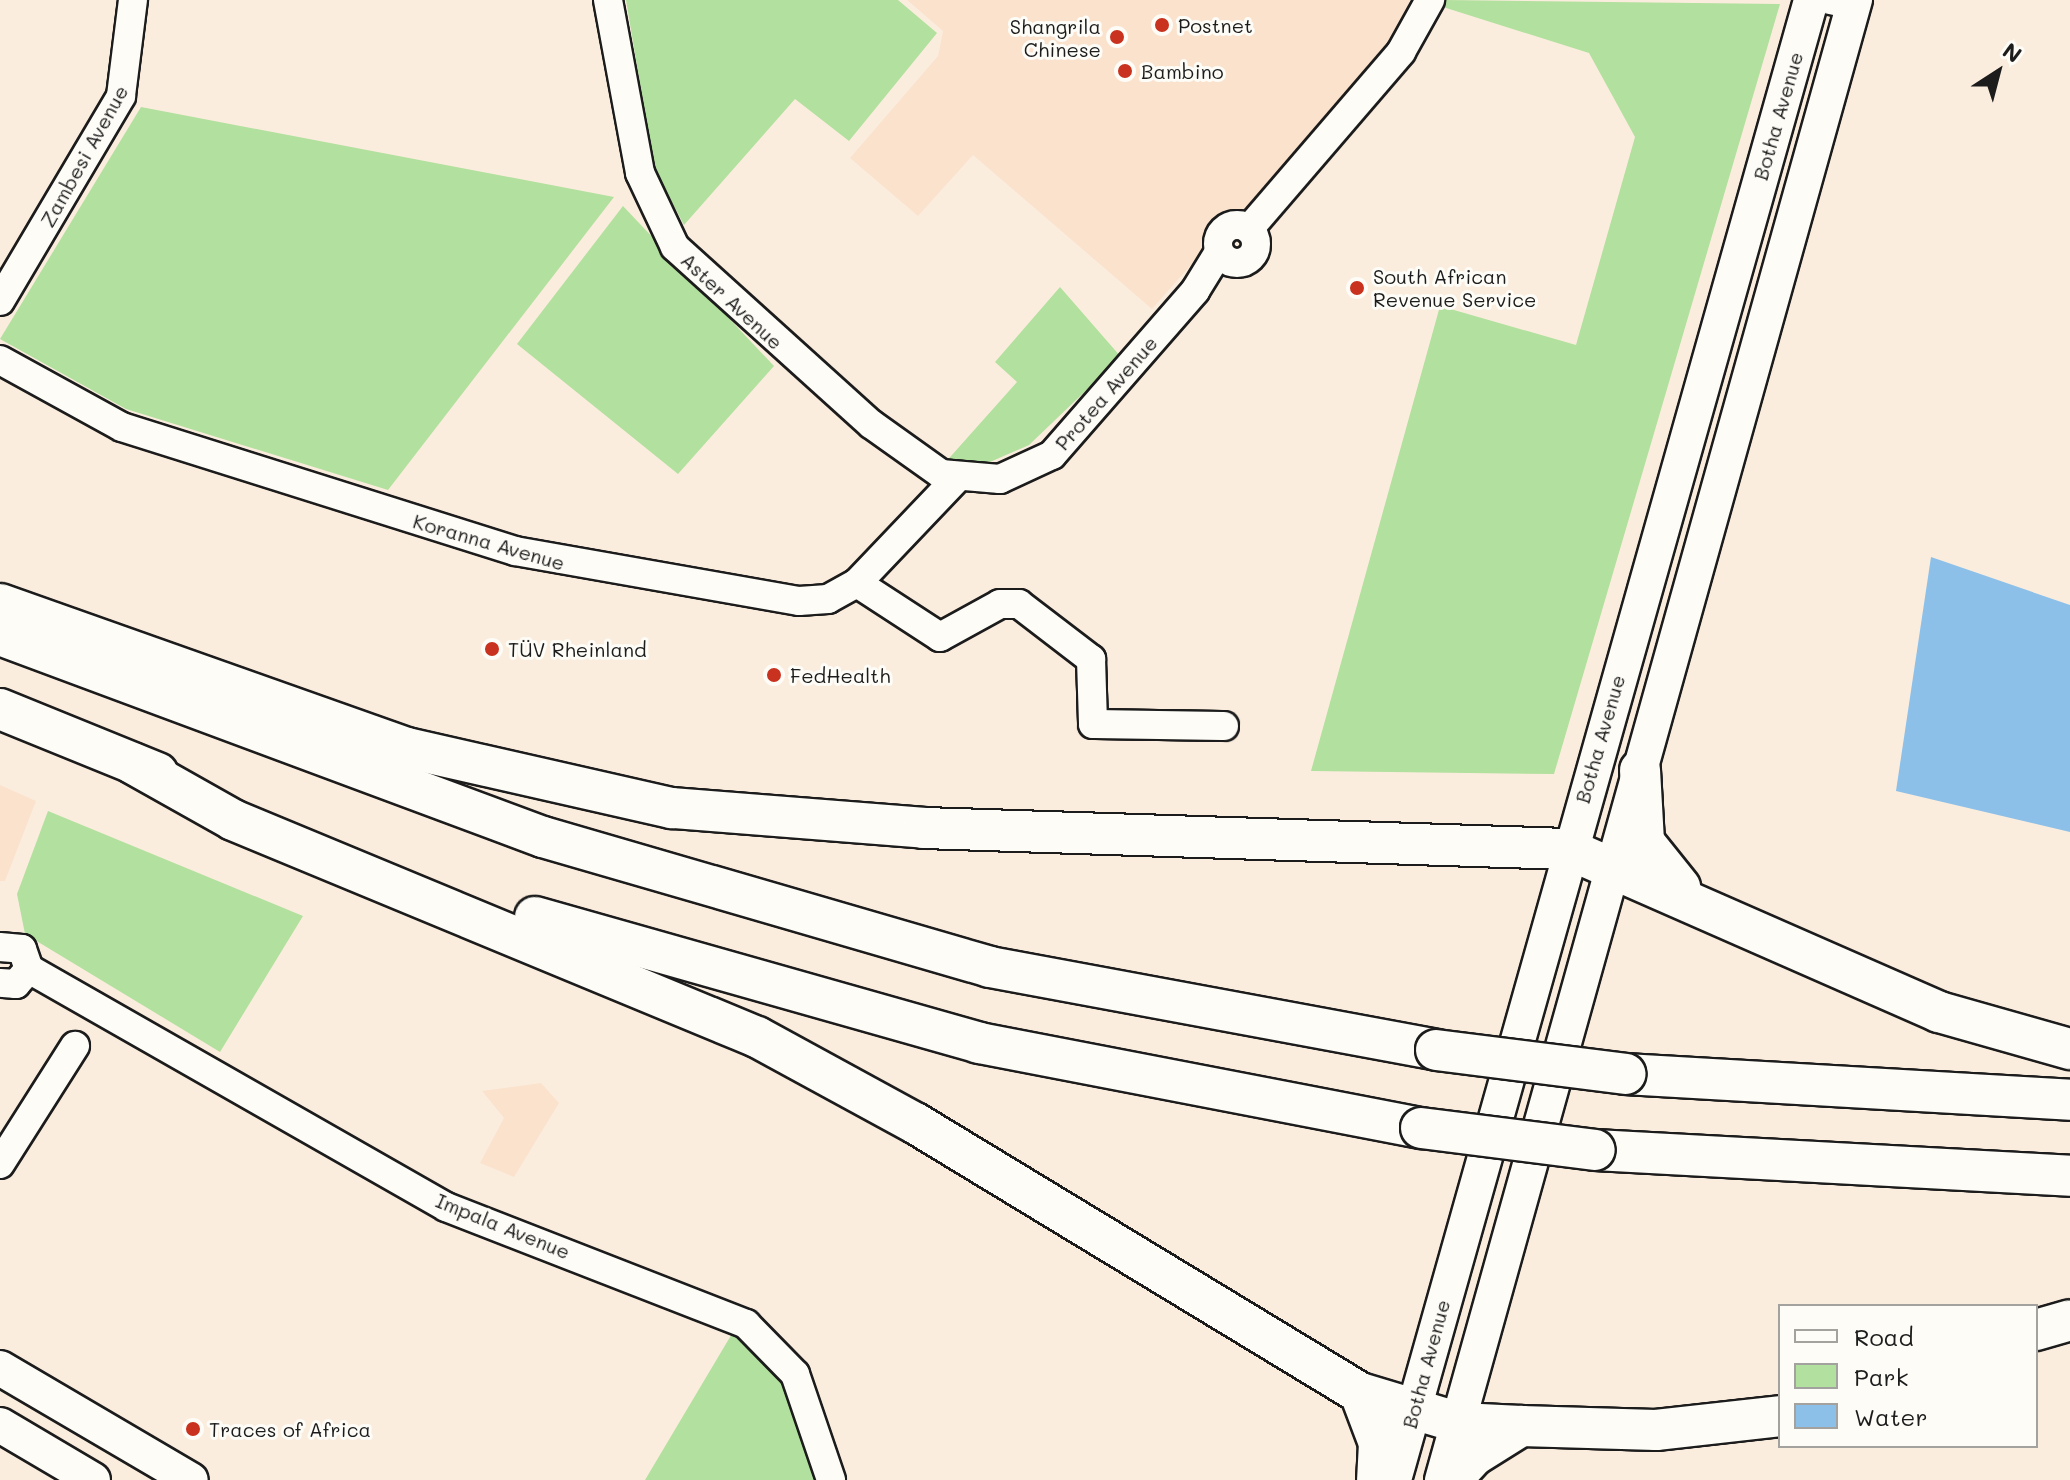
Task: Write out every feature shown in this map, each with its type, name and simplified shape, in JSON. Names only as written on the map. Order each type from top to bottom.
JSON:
[{"type":"highway","points":[[0,604],[407,748],[672,808],[924,828],[1568,849],[1616,864],[1939,1012],[2070,1049]]},
{"type":"highway","points":[[0,635],[558,842],[990,967],[1436,1050],[1625,1074],[2070,1100]]},
{"type":"highway","points":[[0,709],[132,763],[536,917],[948,1034],[1421,1128],[1595,1150],[2070,1176]]},
{"type":"highway","points":[[132,763],[233,820],[757,1037],[915,1123],[1360,1393],[1413,1412],[1460,1423],[1656,1430],[1778,1416]]},
{"type":"highway","points":[[1640,770],[1650,857],[1699,902]]},
{"type":"highway","points":[[2038,1329],[2070,1320]]},
{"type":"highway","points":[[1360,1393],[1379,1443],[1377,1480]]},
{"type":"highway","points":[[1451,1480],[1473,1456],[1521,1426]]},
{"type":"main road","name":"Botha Avenue","points":[[1394,1480],[1568,849],[1811,0]]},
{"type":"main road","points":[[1442,1480],[1616,864],[1846,2]]},
{"type":"main road","points":[[0,1368],[191,1480]]},
{"type":"main road","points":[[0,1425],[93,1480]]},
{"type":"street","name":"Zambesi Avenue","points":[[0,301],[121,96],[133,0]]},
{"type":"street","name":"Aster Avenue","points":[[608,0],[640,173],[675,247],[914,461],[957,478]]},
{"type":"street","name":"Protea Avenue","points":[[957,478],[1000,479],[1052,455],[1227,258],[1227,227],[1249,229],[1401,52],[1430,0]]},
{"type":"street","name":"Koranna Avenue","points":[[0,360],[122,427],[528,555],[799,601],[828,599],[857,583],[957,478]]},
{"type":"street","points":[[857,583],[940,637],[1000,604],[1019,604],[1091,659],[1093,724],[1224,726]]},
{"type":"street","name":"Impala Avenue","points":[[0,947],[22,949],[29,969],[446,1207],[746,1324],[795,1374],[831,1480]]},
{"type":"street","points":[[0,983],[16,984],[29,969]]},
{"type":"street","points":[[0,1164],[75,1046]]},
{"type":"shaded area","points":[[907,0],[1410,0],[1396,40],[1248,212],[1224,213],[1205,233],[1204,250],[1152,309],[973,155],[918,216],[850,158],[938,56],[943,31]]},
{"type":"shaded area","points":[[0,785],[36,801],[5,881],[0,881]]},
{"type":"shaded area","points":[[541,1083],[559,1103],[514,1177],[480,1163],[504,1118],[482,1091]]},
{"type":"green space","points":[[626,0],[898,0],[937,33],[849,141],[795,99],[684,225],[654,168]]},
{"type":"green space","points":[[1445,0],[1780,4],[1554,774],[1311,771],[1440,306],[1576,345],[1635,137],[1589,53],[1443,7]]},
{"type":"green space","points":[[141,107],[614,197],[388,490],[126,409],[0,339]]},
{"type":"green space","points":[[623,206],[774,366],[678,474],[517,344]]},
{"type":"green space","points":[[1060,287],[1121,357],[1029,445],[990,462],[943,465],[1017,382],[995,362]]},
{"type":"green space","points":[[48,811],[303,916],[220,1052],[25,934],[17,894]]},
{"type":"green space","points":[[733,1332],[787,1379],[815,1480],[645,1480]]},
{"type":"water","points":[[1931,557],[2070,605],[2070,832],[1896,791]]},
{"type":"place","name":"Postnet","points":[[1162,25]]},
{"type":"place","name":"Shangrila Chinese","points":[[1117,37]]},
{"type":"place","name":"Bambino","points":[[1125,71]]},
{"type":"place","name":"South African Revenue Service","points":[[1357,288]]},
{"type":"place","name":"TÜV Rheinland","points":[[492,649]]},
{"type":"place","name":"FedHealth","points":[[774,675]]},
{"type":"place","name":"Traces of Africa","points":[[193,1429]]}]
